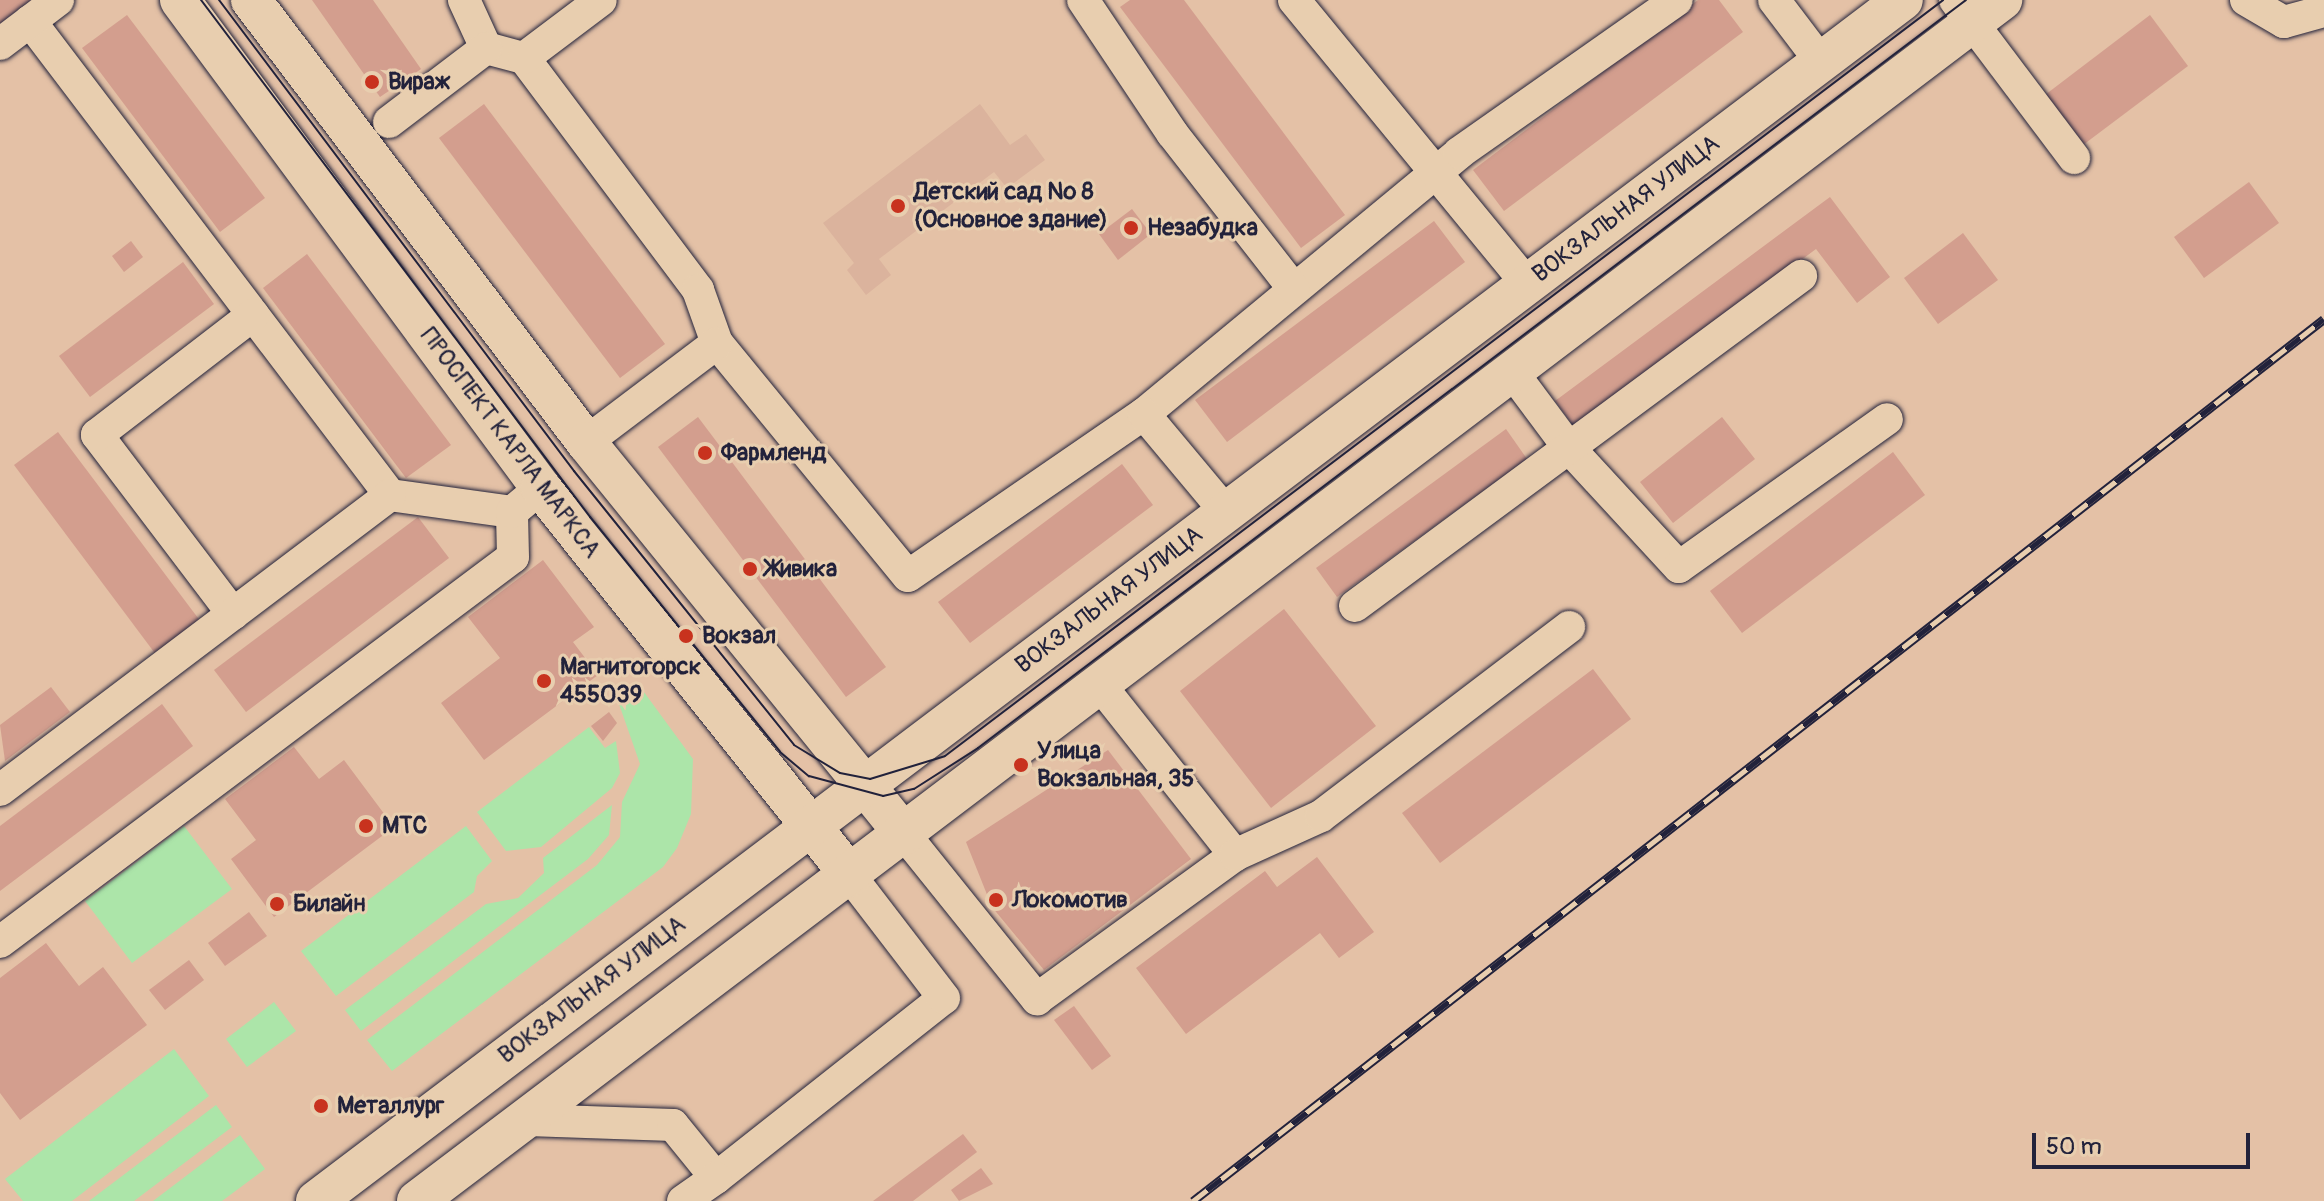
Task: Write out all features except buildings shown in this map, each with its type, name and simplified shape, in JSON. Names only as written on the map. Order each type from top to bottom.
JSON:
[{"type":"main road","name":"ПРОСПЕКТ КАРЛА МАРКСА","points":[[180,0],[527,500],[811,824],[851,877]]},
{"type":"main road","points":[[251,0],[586,442],[905,835]]},
{"type":"main road","name":"ВОКЗАЛЬНАЯ УЛИЦА","points":[[316,1201],[864,783],[1903,0]]},
{"type":"main road","points":[[417,1201],[851,877],[1513,373],[1977,7]]},
{"type":"main road","points":[[819,730],[865,751],[917,744]]},
{"type":"lane","points":[[0,44],[58,0]]},
{"type":"lane","points":[[464,0],[486,48]]},
{"type":"lane","points":[[524,58],[601,0]]},
{"type":"lane","points":[[1083,0],[1172,133],[1293,288]]},
{"type":"lane","points":[[1294,0],[1527,284]]},
{"type":"lane","points":[[486,48],[524,58],[698,290],[717,343],[908,576],[1144,414],[1434,172],[1677,0]]},
{"type":"lane","points":[[1774,0],[1821,62]]},
{"type":"lane","points":[[2246,0],[2284,22],[2324,11]]},
{"type":"lane","points":[[1977,7],[2074,158]]},
{"type":"lane","points":[[30,21],[390,495]]},
{"type":"lane","points":[[389,122],[486,48]]},
{"type":"lane","points":[[1355,606],[1801,276]]},
{"type":"lane","points":[[233,614],[97,435],[253,315]]},
{"type":"lane","points":[[586,442],[717,343]]},
{"type":"lane","points":[[1513,373],[1569,448],[1679,567],[1887,419]]},
{"type":"lane","points":[[1144,414],[1226,512]]},
{"type":"lane","points":[[0,790],[390,495],[527,500],[513,557],[0,942]]},
{"type":"lane","points":[[905,835],[1037,999],[1235,855],[1321,816],[1569,627]]},
{"type":"lane","points":[[1101,686],[1235,855]]},
{"type":"lane","points":[[683,1201],[944,998],[851,877]]},
{"type":"lane","points":[[528,1120],[673,1125],[716,1178]]},
{"type":"shaded area","name":"Детский сад № 8 (Основное здание)","points":[[980,104],[1010,145],[1026,134],[1045,160],[1007,188],[994,172],[879,259],[891,275],[866,295],[847,270],[854,263],[823,223]]},
{"type":"green space","points":[[641,688],[693,759],[691,814],[677,848],[663,867],[392,1071],[367,1040],[597,865],[620,837],[622,802],[640,764],[619,704]]},
{"type":"green space","points":[[589,727],[605,748],[616,741],[620,773],[612,788],[541,847],[506,851],[477,812]]},
{"type":"green space","points":[[612,805],[609,835],[588,859],[361,1031],[345,1010],[486,904],[518,898],[544,873],[543,858]]},
{"type":"green space","points":[[184,826],[232,889],[132,963],[85,901]]},
{"type":"green space","points":[[466,826],[492,861],[477,876],[474,892],[336,996],[301,951]]},
{"type":"green space","points":[[274,1002],[296,1031],[247,1067],[226,1039]]},
{"type":"green space","points":[[174,1049],[209,1096],[72,1201],[23,1201],[5,1179]]},
{"type":"green space","points":[[216,1105],[232,1127],[134,1201],[89,1201]]},
{"type":"green space","points":[[240,1135],[265,1169],[222,1201],[153,1201]]},
{"type":"tram line","points":[[201,0],[590,517],[780,752],[809,776],[883,796],[914,789],[978,748],[1966,0]]},
{"type":"tram line","points":[[219,0],[574,471],[794,745],[840,773],[870,779],[945,756],[1943,0]]},
{"type":"railway","points":[[1193,1201],[2324,319]]},
{"type":"place","name":"Вираж","points":[[372,82]]},
{"type":"place","name":"Детский сад № 8 (Основное здание)","points":[[898,206]]},
{"type":"place","name":"Незабудка","points":[[1131,228]]},
{"type":"place","name":"Фармленд","points":[[705,453]]},
{"type":"place","name":"Живика","points":[[750,569]]},
{"type":"place","name":"Вокзал","points":[[686,636]]},
{"type":"place","name":"Магнитогорск 455039","points":[[544,681]]},
{"type":"place","name":"Улица Вокзальная, 35","points":[[1021,765]]},
{"type":"place","name":"МТС","points":[[366,826]]},
{"type":"place","name":"Локомотив","points":[[996,900]]},
{"type":"place","name":"Билайн","points":[[277,904]]},
{"type":"place","name":"Металлург","points":[[321,1106]]}]
